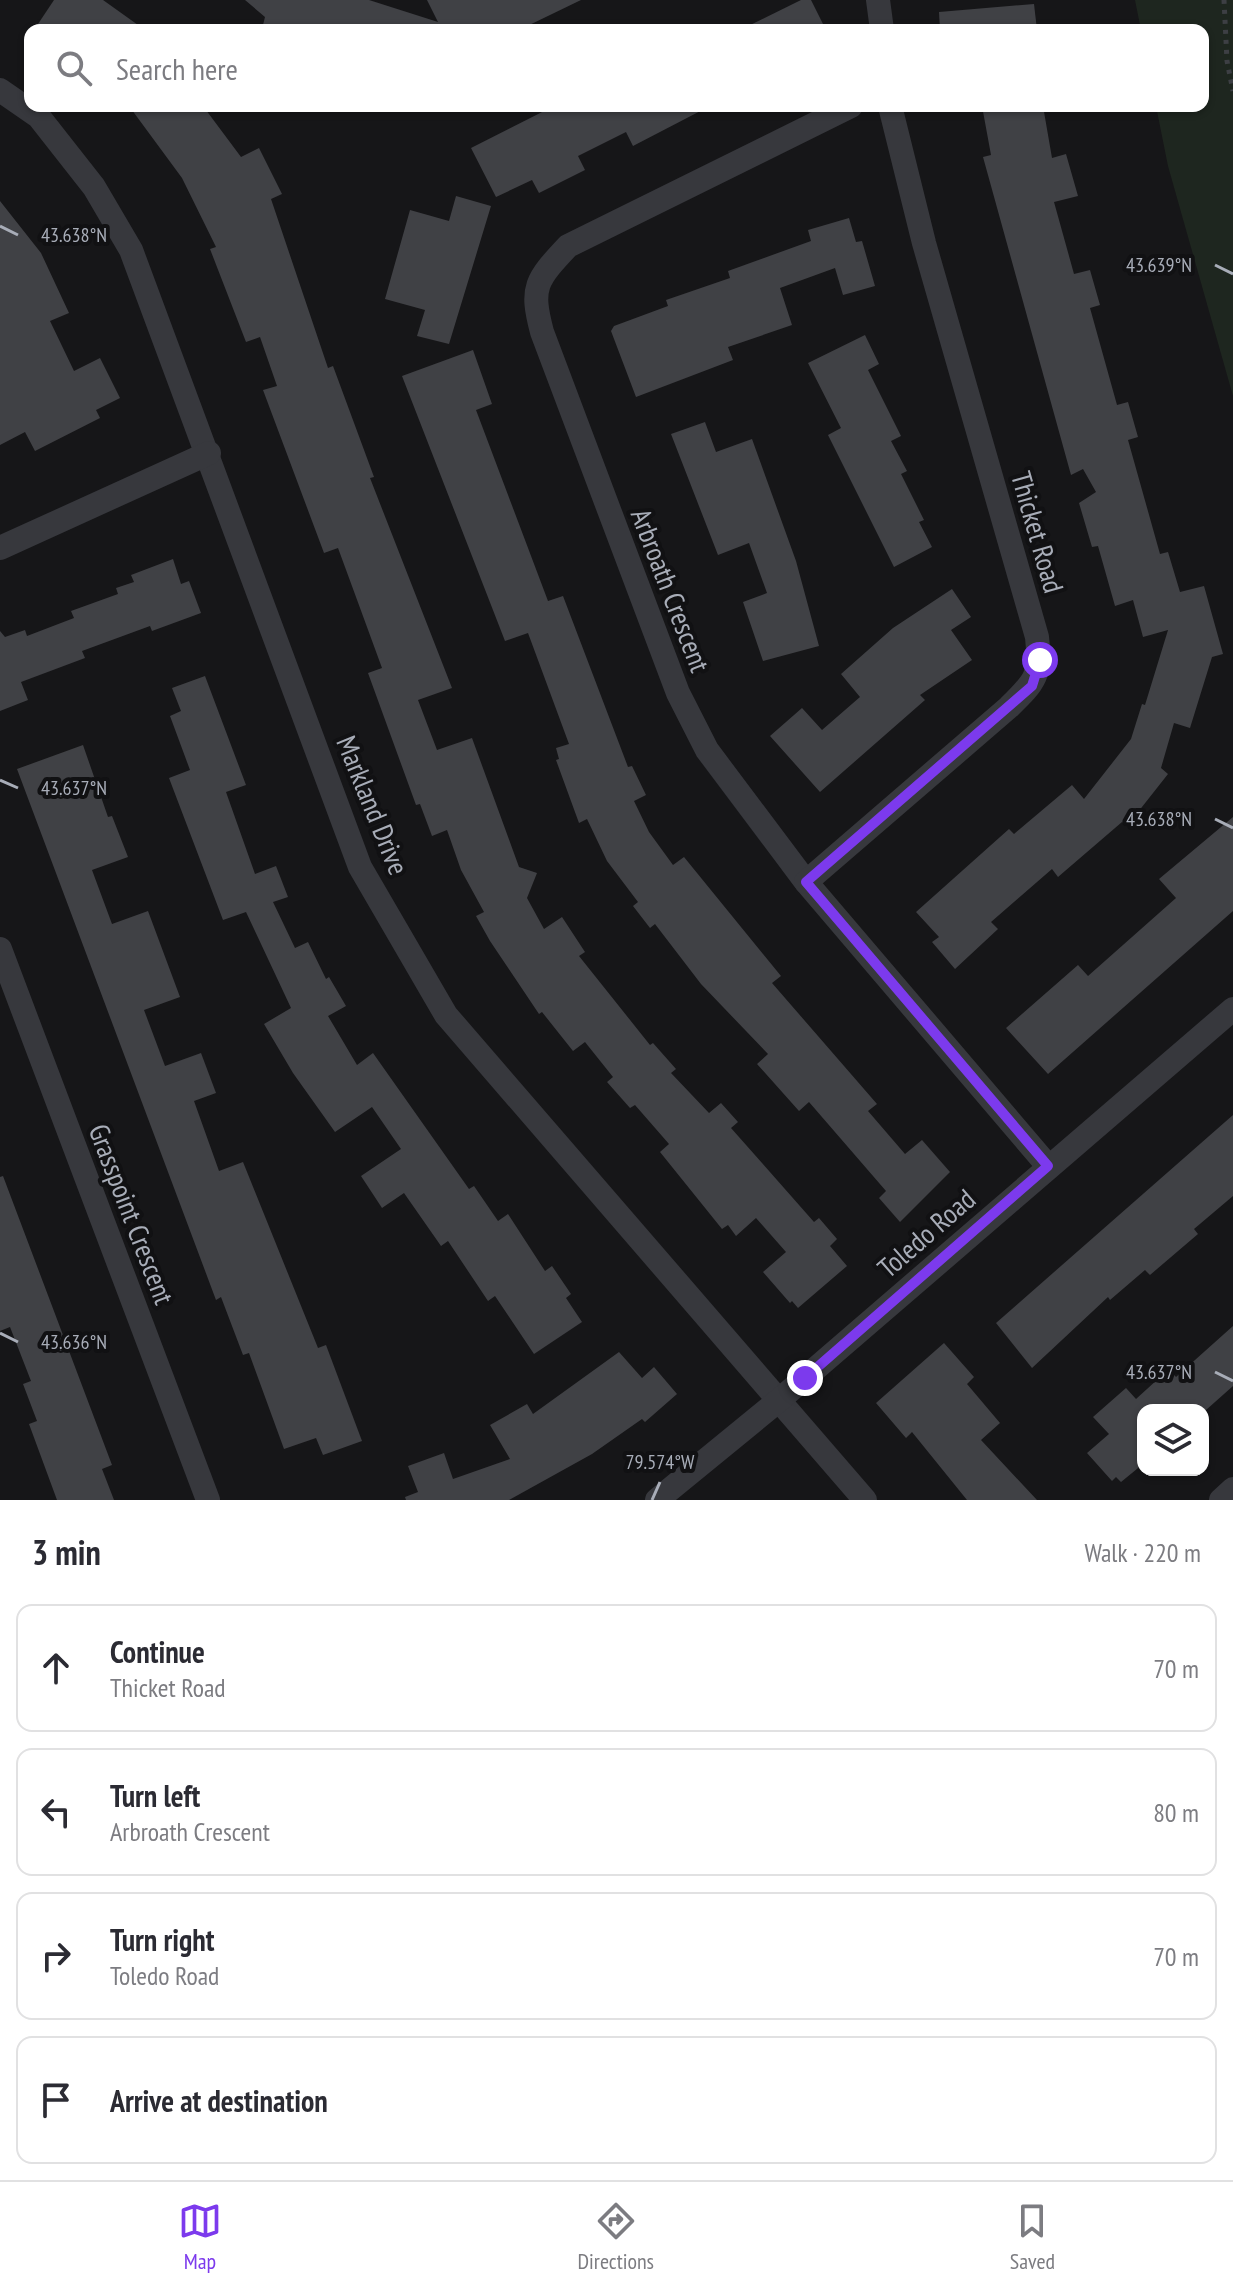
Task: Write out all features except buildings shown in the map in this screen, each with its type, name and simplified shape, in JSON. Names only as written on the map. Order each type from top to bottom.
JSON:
[{"type":"street","points":[[878,0],[881,24]]},
{"type":"street","name":"Markland Drive","points":[[0,90],[24,107]]},
{"type":"street","name":"Markland Drive","points":[[32,112],[94,187],[131,250],[209,453],[360,867],[446,1015],[865,1500]]},
{"type":"street","name":"Arbroath Crescent","points":[[839,112],[568,246],[540,280],[534,301],[542,332],[678,693],[707,750],[806,882],[1048,1166]]},
{"type":"street","name":"Thicket Road","points":[[806,882],[1032,686],[1040,660],[1032,622],[924,243],[891,112]]},
{"type":"street","points":[[0,548],[209,453]]},
{"type":"street","name":"Grasspoint Crescent","points":[[0,949],[208,1500]]},
{"type":"street","name":"Toledo Road","points":[[657,1500],[778,1401],[1233,1009]]},
{"type":"street","points":[[1221,1500],[1233,1489]]},
{"type":"path","points":[[1224,0],[1227,61],[1233,91]]},
{"type":"shaded area","points":[[1135,0],[1233,0],[1233,396],[1168,166],[1157,112],[1209,112],[1209,24],[1140,24]]},
{"type":"route","points":[[805,1378],[1048,1166],[806,882],[1032,686],[1040,660]]}]
